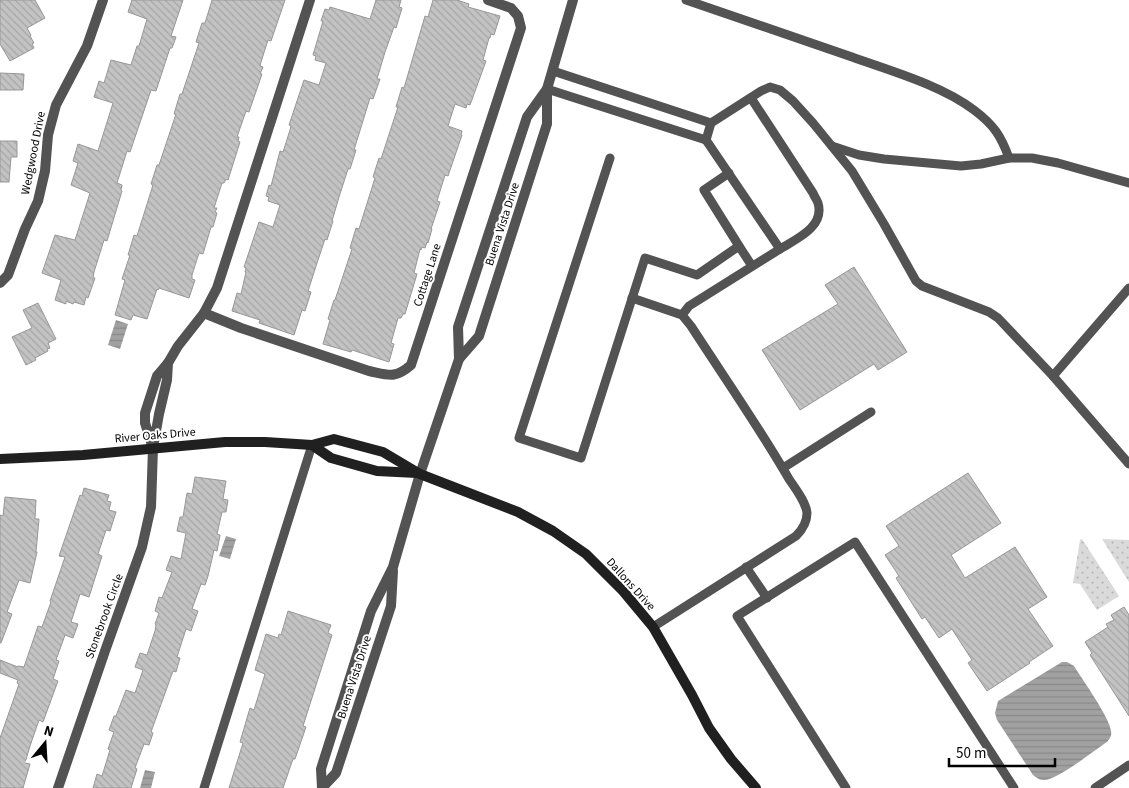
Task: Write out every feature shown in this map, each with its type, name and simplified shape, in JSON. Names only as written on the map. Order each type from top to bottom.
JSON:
[{"type":"street","name":"Wedgwood Drive","points":[[0,283],[8,275],[25,229],[38,201],[45,171],[48,135],[56,105],[87,46],[103,0]]},
{"type":"street","points":[[153,448],[167,380],[168,362],[204,312],[217,288],[310,0]]},
{"type":"street","name":"Cottage Lane","points":[[204,312],[241,328],[369,371],[390,375],[402,372],[411,365],[521,28],[518,16],[511,8],[488,0]]},
{"type":"street","name":"Buena Vista Drive","points":[[322,788],[321,769],[371,611],[393,567],[420,474],[459,359],[458,327],[527,117],[547,89],[573,0]]},
{"type":"street","name":"Buena Vista Drive","points":[[459,359],[479,336],[547,124],[547,89]]},
{"type":"street","name":"River Oaks Drive","points":[[0,459],[83,455],[225,442],[312,445],[334,439],[383,452],[420,474]]},
{"type":"street","name":"River Oaks Drive","points":[[312,445],[331,458],[377,471],[420,474]]},
{"type":"street","name":"Stonebrook Circle","points":[[58,788],[142,547],[150,507],[153,448]]},
{"type":"street","name":"Dallons Drive","points":[[420,474],[518,512],[553,531],[586,554],[623,591],[653,627],[709,728],[731,759],[756,788]]},
{"type":"street","name":"Buena Vista Drive","points":[[322,788],[336,773],[391,606],[393,567]]},
{"type":"lane","points":[[686,0],[866,62],[953,96],[988,121],[1002,138],[1009,158]]},
{"type":"lane","points":[[553,71],[711,123]]},
{"type":"lane","points":[[706,140],[711,123],[770,87],[780,90],[793,101],[852,171],[916,281],[922,286],[989,312],[998,318],[1053,376],[1129,464]]},
{"type":"lane","points":[[547,89],[706,140],[780,249]]},
{"type":"lane","points":[[682,315],[689,306],[810,230],[816,223],[819,214],[818,204],[813,193],[751,98]]},
{"type":"lane","points":[[832,146],[859,155],[884,159],[961,166],[1009,158],[1032,158],[1058,163],[1129,183]]},
{"type":"lane","points":[[610,158],[520,438],[581,458],[645,258],[697,275],[740,246]]},
{"type":"lane","points":[[729,173],[704,190],[752,266]]},
{"type":"lane","points":[[1053,376],[1129,288]]},
{"type":"lane","points":[[632,298],[682,315],[691,326],[783,468],[804,503],[807,512],[802,530],[796,536],[653,627]]},
{"type":"lane","points":[[783,468],[871,412]]},
{"type":"lane","points":[[204,788],[312,445]]},
{"type":"lane","points":[[846,788],[738,616],[855,542],[1014,788]]},
{"type":"lane","points":[[746,567],[767,598]]},
{"type":"lane","points":[[1095,788],[1129,765]]},
{"type":"shaded area","points":[[116,320],[128,324],[120,349],[108,345]]},
{"type":"shaded area","points":[[226,536],[236,539],[230,559],[219,556]]},
{"type":"shaded area","points":[[1082,539],[1119,596],[1097,610],[1080,584],[1073,583],[1080,540]]},
{"type":"shaded area","points":[[1102,539],[1129,540],[1129,582]]},
{"type":"shaded area","points":[[1062,662],[1067,662],[1074,666],[1106,717],[1111,734],[1107,742],[1057,776],[1042,780],[1033,775],[997,720],[995,713],[998,701]]},
{"type":"shaded area","points":[[145,770],[155,772],[151,788],[140,788]]},
{"type":"building","points":[[0,0],[35,0],[45,18],[27,28],[34,43],[32,44],[34,48],[10,61],[0,44]]},
{"type":"building","points":[[132,0],[183,0],[171,36],[176,37],[172,48],[170,48],[156,91],[151,90],[130,152],[127,151],[117,183],[122,185],[122,191],[107,241],[104,240],[88,298],[86,297],[84,305],[66,301],[66,304],[55,300],[61,280],[42,273],[55,235],[75,240],[90,193],[71,185],[78,163],[73,161],[78,144],[98,151],[113,103],[94,97],[99,81],[104,83],[111,60],[131,65],[137,46],[139,46],[147,19],[128,12]]},
{"type":"building","points":[[212,0],[285,0],[271,41],[268,40],[260,66],[263,67],[260,74],[262,74],[249,112],[246,111],[237,137],[239,137],[238,141],[240,142],[228,180],[226,179],[222,183],[214,208],[217,208],[215,212],[217,213],[213,227],[211,227],[203,254],[199,253],[192,275],[192,279],[195,280],[189,298],[159,288],[157,289],[147,319],[133,315],[131,320],[115,315],[125,280],[122,279],[130,255],[128,255],[134,235],[137,236],[153,185],[151,184],[157,165],[159,165],[176,114],[174,114],[180,94],[182,94],[199,43],[196,42],[202,23],[205,23]]},
{"type":"building","points":[[376,0],[401,0],[399,7],[402,8],[396,28],[394,27],[385,52],[377,79],[380,79],[373,99],[370,98],[350,169],[348,169],[327,240],[325,239],[308,291],[311,292],[305,311],[302,310],[294,335],[259,323],[260,320],[232,311],[237,293],[241,294],[246,272],[244,267],[259,222],[273,227],[280,205],[268,201],[269,197],[266,196],[269,185],[271,186],[280,151],[283,152],[291,126],[289,125],[304,80],[319,85],[326,63],[315,60],[316,56],[313,55],[325,9],[329,10],[330,7],[370,19]]},
{"type":"building","points":[[433,0],[457,0],[469,4],[468,7],[500,16],[494,35],[491,34],[489,38],[483,60],[486,61],[470,105],[467,104],[466,108],[455,104],[448,126],[462,131],[462,135],[448,176],[445,175],[437,201],[440,202],[428,243],[425,248],[422,247],[420,249],[414,273],[417,274],[405,314],[398,318],[391,343],[394,344],[389,362],[352,350],[351,352],[323,344],[330,320],[328,319],[352,249],[350,248],[356,228],[359,229],[375,178],[373,177],[379,158],[381,159],[398,107],[396,107],[402,87],[404,88],[425,16],[428,17]]},
{"type":"building","points":[[0,73],[24,74],[23,90],[0,90]]},
{"type":"building","points":[[0,141],[17,141],[17,157],[11,157],[9,182],[0,182]]},
{"type":"building","points":[[854,267],[907,352],[878,370],[874,364],[800,410],[762,350],[838,304],[825,285]]},
{"type":"building","points":[[38,303],[56,339],[48,343],[50,348],[47,349],[48,351],[26,365],[12,337],[32,328],[23,310]]},
{"type":"building","points":[[968,473],[1001,523],[951,555],[965,578],[1015,547],[1047,597],[1028,609],[1053,646],[987,691],[968,663],[972,660],[952,629],[939,638],[925,617],[922,619],[896,578],[899,576],[885,555],[899,546],[886,526]]},
{"type":"building","points":[[195,477],[226,481],[223,499],[228,500],[226,512],[222,512],[217,534],[220,535],[217,551],[214,550],[205,585],[201,584],[192,609],[198,611],[191,631],[186,629],[177,657],[180,658],[176,672],[173,671],[151,732],[153,733],[149,745],[144,744],[135,768],[137,769],[131,788],[93,788],[97,774],[102,776],[110,750],[108,749],[114,732],[109,730],[114,716],[116,716],[126,690],[135,693],[143,670],[135,667],[140,653],[147,655],[155,631],[155,624],[159,613],[155,611],[159,597],[162,598],[172,572],[166,570],[171,556],[181,559],[186,533],[177,531],[180,517],[183,517],[187,493],[192,494]]},
{"type":"building","points":[[84,488],[109,495],[107,501],[111,502],[109,510],[116,512],[110,531],[106,530],[98,554],[102,556],[89,597],[80,594],[71,622],[78,624],[73,638],[65,635],[56,660],[59,661],[53,679],[58,681],[43,722],[39,720],[30,746],[25,763],[30,764],[23,788],[0,788],[0,738],[19,684],[17,683],[18,680],[0,673],[0,660],[18,667],[24,667],[38,626],[42,627],[51,602],[65,557],[59,556]]},
{"type":"building","points":[[5,497],[36,500],[35,519],[39,519],[37,552],[30,583],[19,580],[7,612],[12,614],[0,643],[0,515],[3,516]]},
{"type":"building","points":[[1124,607],[1129,615],[1129,716],[1090,655],[1092,653],[1085,642],[1108,627],[1106,624],[1114,620],[1111,615]]},
{"type":"building","points":[[288,611],[331,625],[328,633],[332,635],[303,726],[306,727],[283,788],[229,788],[243,743],[240,742],[250,708],[254,710],[265,674],[255,670],[266,634],[278,638],[279,634],[281,635]]}]
